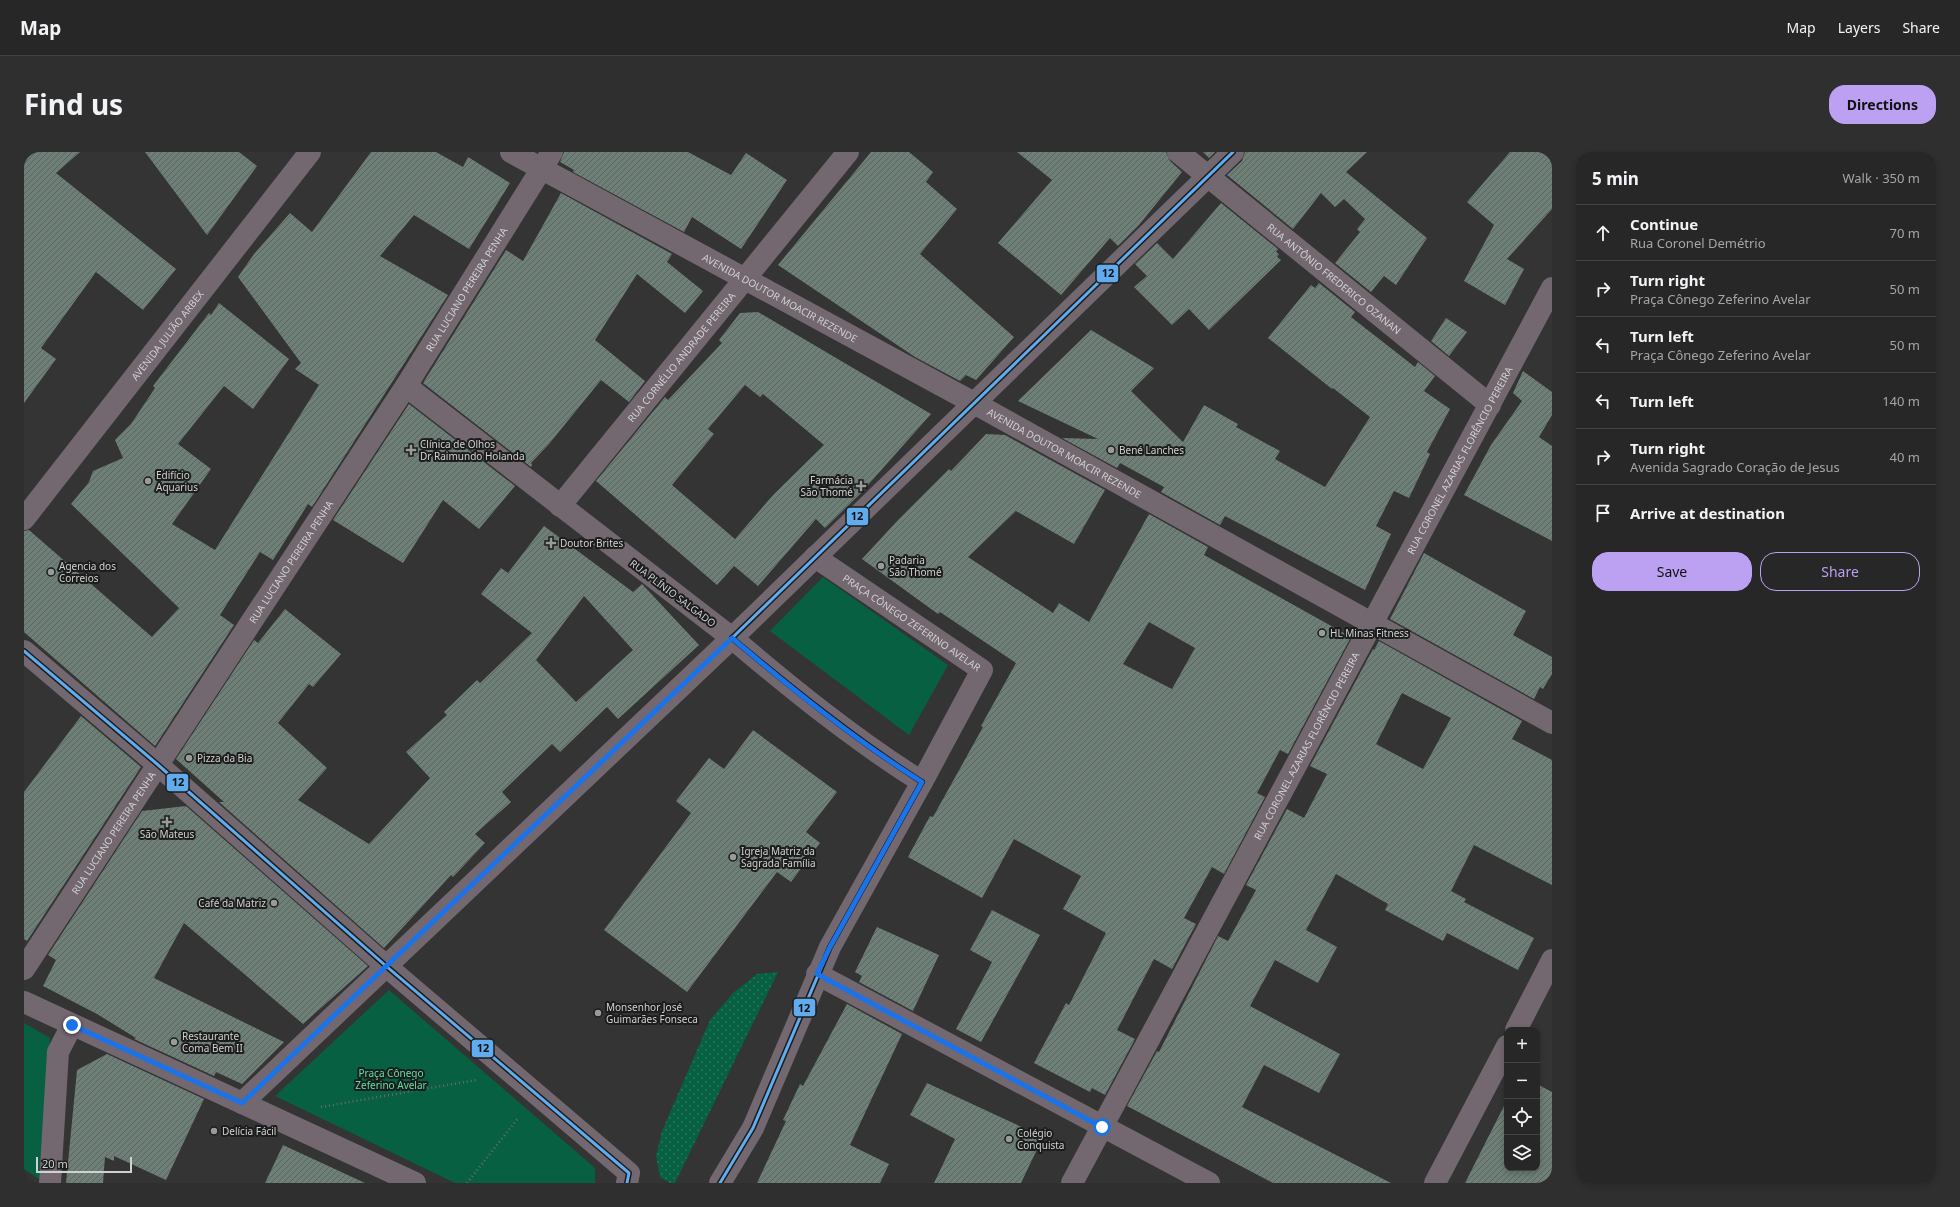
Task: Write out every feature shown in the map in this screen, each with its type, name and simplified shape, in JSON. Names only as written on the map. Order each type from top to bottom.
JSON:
[{"type":"street","name":"AVENIDA JULIÃO ARBEX","points":[[24,519],[310,152]]},
{"type":"street","name":"AVENIDA DOUTOR MOACIR REZENDE","points":[[511,152],[547,160],[744,279],[974,403],[1552,724]]},
{"type":"street","name":"RUA CORNÉLIO ANDRADE PEREIRA","points":[[560,506],[848,152]]},
{"type":"street","name":"RUA ANTÔNIO FREDERICO OZANAN","points":[[1178,152],[1490,405]]},
{"type":"street","points":[[242,1103],[732,638],[1233,152]]},
{"type":"street","name":"RUA LUCIANO PEREIRA PENHA","points":[[24,969],[406,386],[547,160]]},
{"type":"street","name":"RUA CORONEL AZARIAS FLORÊNCIO PEREIRA","points":[[1072,1183],[1552,288]]},
{"type":"street","name":"RUA PLÍNIO SALGADO","points":[[406,386],[732,638]]},
{"type":"street","name":"PRAÇA CÔNEGO ZEFERINO AVELAR","points":[[720,1183],[753,1128],[817,974],[830,947],[922,782],[982,670],[815,557]]},
{"type":"street","points":[[732,638],[775,674],[892,763],[922,782]]},
{"type":"street","points":[[24,651],[157,764],[386,966],[629,1173],[627,1183]]},
{"type":"street","points":[[1518,1027],[1552,960]]},
{"type":"street","points":[[817,974],[1209,1183]]},
{"type":"street","points":[[24,1002],[415,1183]]},
{"type":"street","points":[[50,1183],[58,1052],[72,1025]]},
{"type":"street","points":[[1436,1183],[1504,1052]]},
{"type":"path","points":[[274,1118],[305,1110],[511,1072]]},
{"type":"path","points":[[467,1183],[526,1108],[538,1096]]},
{"type":"green space","points":[[823,577],[948,665],[909,735],[770,631]]},
{"type":"green space","points":[[778,972],[675,1183],[670,1183],[660,1177],[656,1156],[662,1131],[710,1020],[733,993],[757,974]]},
{"type":"green space","name":"Praça Cônego Zeferino Avelar","points":[[389,990],[595,1168],[595,1183],[455,1183],[275,1096]]},
{"type":"green space","points":[[24,1023],[50,1038],[39,1179],[24,1169]]},
{"type":"building","points":[[24,152],[80,152],[56,173],[176,269],[143,310],[96,272],[41,348],[56,359],[24,403]]},
{"type":"building","points":[[145,152],[239,152],[257,166],[207,235]]},
{"type":"building","points":[[371,152],[436,152],[463,167],[468,157],[510,183],[469,249],[414,215],[380,256],[448,295],[312,507],[308,504],[273,560],[260,552],[220,615],[234,625],[155,746],[24,632],[24,531],[29,530],[152,637],[179,608],[71,504],[89,482],[93,471],[123,458],[115,440],[131,424],[155,388],[153,386],[209,313],[211,315],[219,303],[289,359],[253,409],[224,386],[178,444],[211,469],[172,524],[215,550],[319,385],[295,369],[301,363],[238,277],[254,254],[290,213],[312,232]]},
{"type":"building","points":[[564,152],[688,152],[731,175],[746,153],[787,180],[741,249],[692,217],[684,232],[573,172],[574,170],[560,162]]},
{"type":"building","points":[[871,152],[909,152],[933,172],[926,182],[957,209],[920,254],[1014,337],[976,380],[966,375],[960,381],[915,357],[778,265]]},
{"type":"building","points":[[1017,152],[1166,152],[1170,161],[1182,172],[1139,225],[1118,246],[1110,238],[1061,295],[998,243],[1052,180]]},
{"type":"building","points":[[1203,152],[1215,152],[1209,158]]},
{"type":"building","points":[[1245,152],[1367,152],[1346,172],[1427,238],[1396,285],[1384,276],[1371,292],[1335,263],[1360,232],[1357,229],[1365,219],[1344,199],[1335,207],[1321,193],[1293,229],[1227,175],[1242,161]]},
{"type":"building","points":[[1510,152],[1552,152],[1552,209],[1507,259],[1524,269],[1505,305],[1464,281],[1494,225],[1467,202]]},
{"type":"building","points":[[561,193],[672,254],[667,262],[703,291],[685,313],[637,274],[595,340],[645,381],[629,402],[601,380],[549,444],[531,463],[531,467],[423,383],[506,250],[523,261]]},
{"type":"building","points":[[1221,203],[1278,249],[1276,252],[1279,254],[1277,257],[1281,260],[1209,330],[1189,309],[1172,325],[1134,287],[1147,276],[1135,264],[1157,243],[1173,259]]},
{"type":"building","points":[[1319,283],[1355,312],[1351,317],[1415,367],[1418,362],[1435,376],[1424,391],[1450,409],[1427,452],[1430,454],[1409,498],[1394,491],[1376,526],[1391,534],[1365,590],[1225,516],[1220,525],[1161,492],[1164,487],[1120,463],[1117,468],[1062,438],[1098,439],[1018,401],[1091,330],[1154,368],[1131,391],[1183,442],[1204,405],[1238,424],[1236,427],[1280,451],[1275,459],[1325,487],[1370,417],[1268,338],[1311,285],[1315,288]]},
{"type":"building","points":[[758,312],[931,414],[860,494],[825,528],[816,519],[758,586],[734,566],[717,585],[596,481],[665,397],[668,400],[722,343],[719,340],[740,313]],"holes":[[[745,385],[760,397],[763,394],[824,445],[774,494],[735,539],[672,485],[714,434],[708,429]]]},
{"type":"building","points":[[1446,318],[1467,332],[1449,356],[1431,341]]},
{"type":"building","points":[[1523,371],[1552,392],[1552,415],[1539,437],[1552,446],[1552,541],[1464,495],[1491,445],[1522,401],[1513,393]]},
{"type":"building","points":[[409,404],[515,486],[479,529],[443,500],[403,563],[333,520]]},
{"type":"building","points":[[986,434],[1005,435],[1105,490],[1074,544],[1016,511],[968,557],[1053,613],[1059,603],[1089,622],[1149,514],[1208,547],[1204,555],[1351,637],[1288,754],[1280,750],[1257,793],[1265,797],[1224,874],[1212,867],[1184,918],[1196,924],[1172,969],[1154,959],[1117,1030],[1135,1039],[1105,1095],[1092,1088],[1090,1092],[1034,1063],[1066,1003],[1069,1005],[1106,933],[1063,909],[1081,876],[1014,839],[982,898],[908,857],[930,816],[933,817],[983,727],[981,726],[1016,663],[940,612],[938,614],[862,559],[949,469],[951,471]],"holes":[[[1149,622],[1195,648],[1172,689],[1123,664]]]},
{"type":"building","points":[[544,526],[633,592],[642,584],[699,645],[618,719],[607,707],[560,752],[552,744],[502,792],[511,802],[475,834],[485,843],[453,877],[451,875],[384,948],[219,802],[224,802],[176,759],[254,640],[258,643],[285,609],[341,654],[313,687],[309,684],[278,723],[327,768],[298,800],[369,844],[430,778],[406,752],[447,715],[444,712],[477,680],[480,683],[532,633],[481,594],[501,568],[508,573]],"holes":[[[584,596],[633,650],[576,702],[536,660]]]},
{"type":"building","points":[[1424,553],[1526,611],[1513,635],[1552,657],[1552,674],[1543,689],[1540,687],[1534,699],[1390,619]]},
{"type":"building","points":[[1379,641],[1522,721],[1512,739],[1552,760],[1552,885],[1474,845],[1451,891],[1466,899],[1464,902],[1534,938],[1518,970],[1447,933],[1443,941],[1385,910],[1388,904],[1336,874],[1306,930],[1337,947],[1318,983],[1275,960],[1250,1006],[1340,1054],[1319,1093],[1264,1065],[1242,1107],[1391,1183],[1273,1183],[1127,1106],[1157,1051],[1159,1052],[1218,936],[1228,941],[1256,890],[1246,885],[1287,809],[1304,818],[1327,774],[1310,766],[1373,649],[1374,650]],"holes":[[[1402,693],[1451,718],[1423,769],[1376,744]]]},
{"type":"building","points":[[81,716],[141,767],[27,941],[24,939],[24,792]]},
{"type":"building","name":"Igreja Matriz da Sagrada Família","points":[[753,730],[837,792],[806,832],[820,843],[791,882],[777,872],[687,992],[604,930],[691,813],[676,801],[709,758],[724,769]]},
{"type":"building","points":[[186,806],[368,966],[303,1024],[184,923],[154,978],[284,1042],[242,1084],[216,1072],[214,1076],[134,1039],[136,1038],[97,1014],[43,986],[56,960],[48,955],[142,811]]},
{"type":"building","points":[[992,910],[1040,935],[981,1042],[956,1029],[992,962],[970,950]]},
{"type":"building","points":[[877,927],[939,955],[913,1011],[859,982],[862,976],[855,972]]},
{"type":"building","points":[[847,1004],[902,1034],[850,1145],[889,1164],[880,1183],[757,1183],[786,1121],[783,1120],[800,1084],[803,1086]]},
{"type":"building","points":[[107,1054],[204,1099],[166,1180],[114,1156],[114,1161],[105,1157],[103,1183],[66,1183],[77,1070]]},
{"type":"building","points":[[927,1083],[1043,1137],[1021,1183],[934,1183],[955,1139],[910,1115]]},
{"type":"building","points":[[1540,1086],[1552,1092],[1552,1183],[1465,1183],[1504,1106],[1504,1171],[1540,1171]]},
{"type":"building","points":[[283,1145],[365,1183],[265,1183]]},
{"type":"transit line","name":"12","points":[[732,638],[1233,152]]},
{"type":"transit line","name":"12","points":[[732,638],[825,713],[873,749],[922,782]]},
{"type":"transit line","name":"12","points":[[24,651],[157,764],[386,966],[629,1173],[627,1183]]},
{"type":"transit line","name":"12","points":[[720,1183],[753,1128],[830,947],[922,782]]},
{"type":"place","name":"Clínica de Olhos Dr Raimundo Holanda","points":[[411,450]]},
{"type":"place","name":"Bené Lanches","points":[[1111,450]]},
{"type":"place","name":"Edifício Aquarius","points":[[148,481]]},
{"type":"place","name":"Farmácia São Thomé","points":[[861,486]]},
{"type":"place","name":"Doutor Brites","points":[[551,543]]},
{"type":"place","name":"Padaria São Thomé","points":[[881,566]]},
{"type":"place","name":"Agencia dos Correios","points":[[51,572]]},
{"type":"place","name":"HL Minas Fitness","points":[[1322,633]]},
{"type":"place","name":"Pizza da Bia","points":[[189,758]]},
{"type":"place","name":"São Mateus","points":[[167,822]]},
{"type":"place","name":"Igreja Matriz da Sagrada Família","points":[[733,857]]},
{"type":"place","name":"Café da Matriz","points":[[274,903]]},
{"type":"place","name":"Monsenhor José Guimarães Fonseca","points":[[598,1013]]},
{"type":"place","name":"Restaurante Coma Bem II","points":[[174,1042]]},
{"type":"place","name":"Delícia Fácil","points":[[214,1131]]},
{"type":"place","name":"Colégio Conquista","points":[[1009,1139]]},
{"type":"route","points":[[72,1025],[242,1103],[732,638],[775,674],[892,763],[922,782],[830,947],[817,974],[1102,1127]]}]
